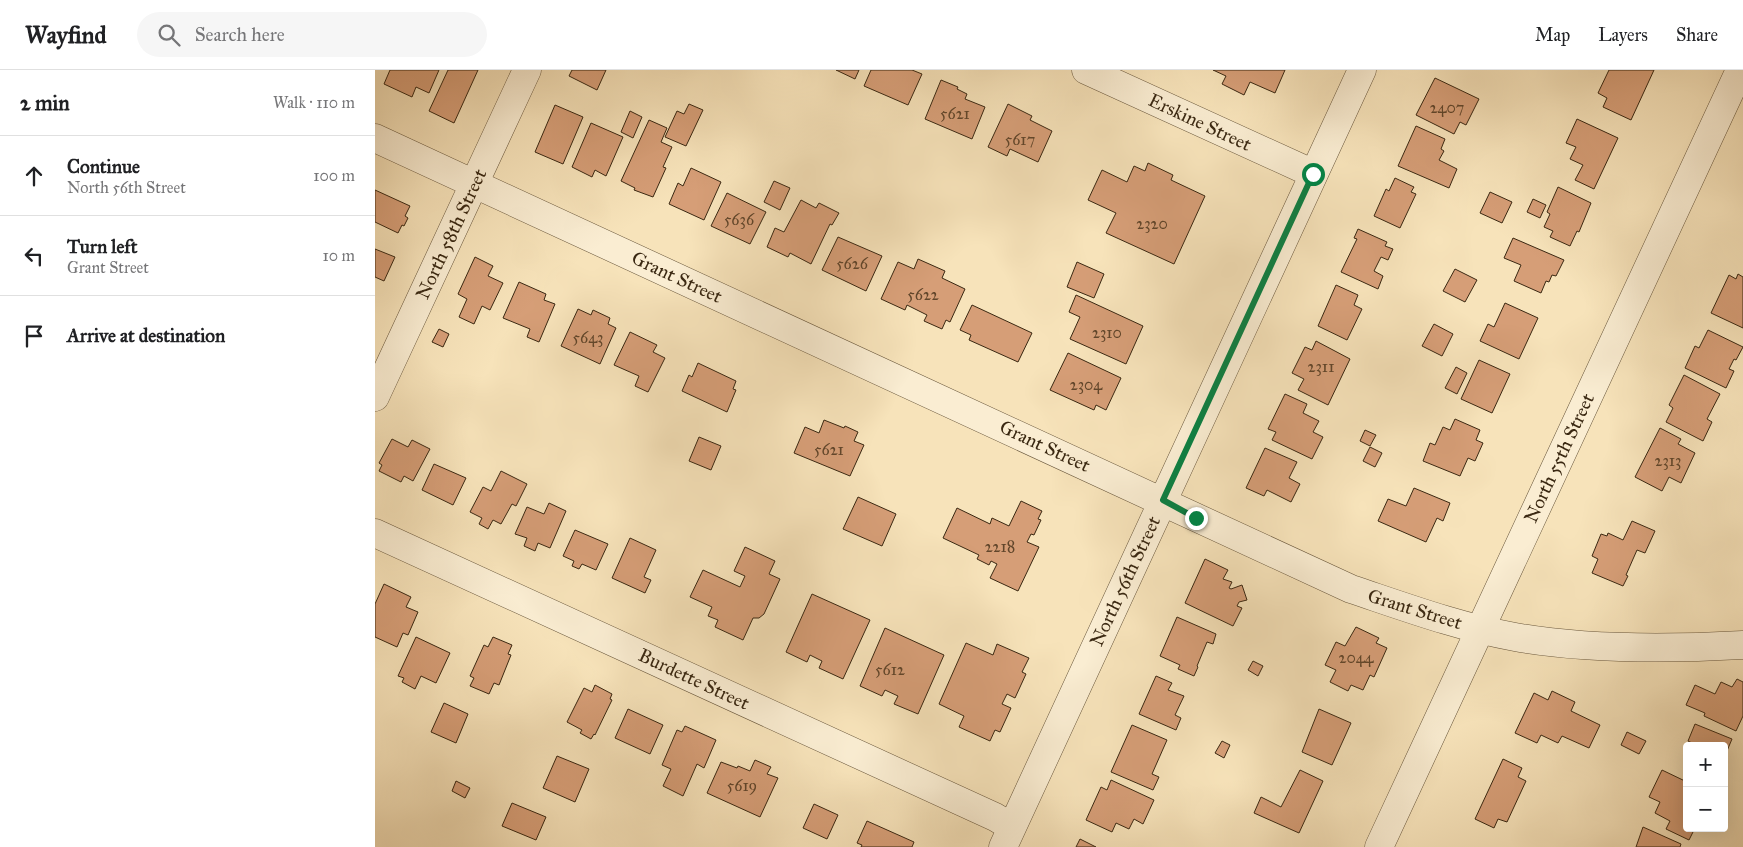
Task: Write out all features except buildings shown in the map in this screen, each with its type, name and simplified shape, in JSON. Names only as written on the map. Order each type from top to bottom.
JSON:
[{"type":"street","name":"North 58th Street","points":[[375,397],[527,70]]},
{"type":"street","name":"Erskine Street","points":[[1086,70],[1313,174]]},
{"type":"street","name":"North 56th Street","points":[[1007,837],[1362,70]]},
{"type":"street","name":"North 55th Street","points":[[1379,847],[1740,70]]},
{"type":"street","name":"Grant Street","points":[[375,138],[1163,500],[1196,518],[1351,589],[1417,612],[1515,637],[1570,644],[1685,648],[1743,645]]},
{"type":"street","name":"Burdette Street","points":[[375,533],[995,817],[1007,837]]},
{"type":"route","points":[[1196,518],[1163,500],[1313,174]]}]
